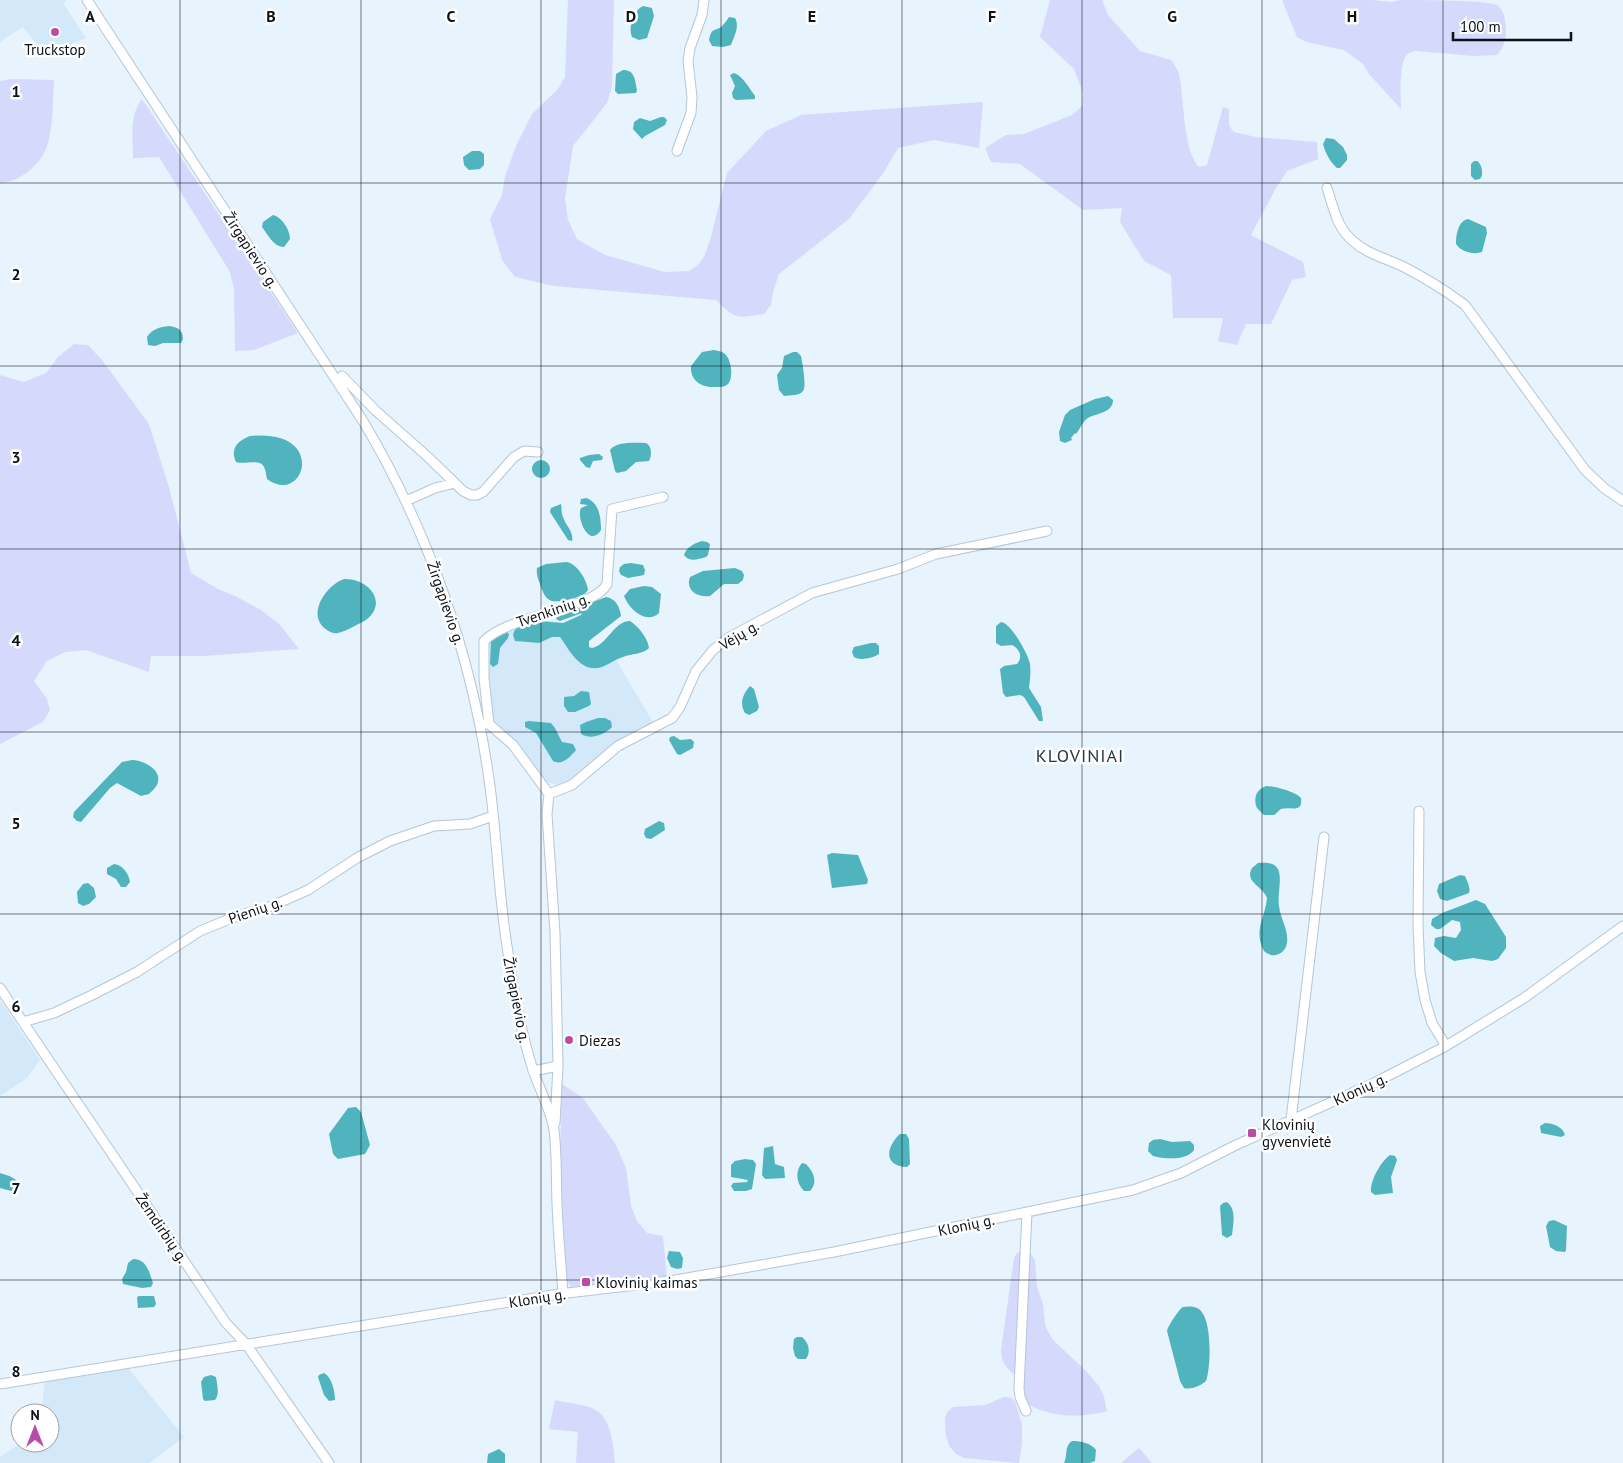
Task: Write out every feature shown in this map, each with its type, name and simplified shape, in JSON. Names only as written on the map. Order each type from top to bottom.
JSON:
[{"type":"street","name":"Žirgapievio g.","points":[[87,0],[380,448],[406,501],[452,618],[485,724],[501,908],[506,943],[520,1017],[534,1071],[554,1128],[563,1294]]},
{"type":"street","points":[[677,151],[691,113],[692,97],[688,61],[690,48],[702,16],[704,0]]},
{"type":"street","points":[[1327,188],[1335,212],[1346,233],[1360,248],[1404,267],[1465,305],[1585,470],[1604,488],[1623,501]]},
{"type":"street","points":[[342,376],[375,410],[463,491],[471,495],[477,495],[482,492],[514,457],[524,451],[538,452]]},
{"type":"street","points":[[406,501],[435,488],[455,483]]},
{"type":"street","name":"Tvenkinių g.","points":[[485,724],[484,641],[491,634],[510,625],[566,607],[604,590],[607,584],[612,508],[663,497]]},
{"type":"street","name":"Vėjų g.","points":[[549,794],[572,785],[618,746],[672,718],[680,707],[696,671],[713,650],[728,638],[812,593],[898,569],[936,554],[1047,531]]},
{"type":"street","points":[[485,724],[513,745],[549,794],[547,814],[555,933],[558,1066],[554,1128]]},
{"type":"street","points":[[1419,811],[1418,926],[1420,972],[1425,1000],[1432,1023],[1446,1046]]},
{"type":"street","name":"Pienių g.","points":[[23,1022],[54,1012],[137,972],[200,931],[232,918],[272,906],[308,890],[357,858],[390,841],[434,826],[470,824],[493,816]]},
{"type":"street","points":[[1291,1120],[1324,837]]},
{"type":"street","name":"Klonių g.","points":[[0,1384],[563,1294],[688,1278],[834,1252],[1133,1190],[1181,1173],[1291,1120],[1374,1083],[1446,1046],[1524,998],[1623,926]]},
{"type":"street","name":"Žemdirbių g.","points":[[0,988],[226,1323],[246,1344],[329,1463]]},
{"type":"street","points":[[534,1071],[558,1066]]},
{"type":"street","points":[[1026,1411],[1020,1397],[1019,1388],[1028,1212]]},
{"type":"shaded area","points":[[0,0],[67,0],[63,3],[86,38],[45,55],[23,27],[0,42]]},
{"type":"shaded area","points":[[568,0],[614,0],[612,86],[607,103],[573,146],[565,199],[568,220],[577,239],[605,255],[665,272],[689,271],[697,266],[704,257],[711,237],[727,173],[766,131],[801,115],[983,102],[979,148],[934,140],[898,148],[884,172],[849,219],[779,274],[771,305],[764,314],[737,316],[716,300],[554,286],[515,277],[502,260],[490,219],[502,195],[505,176],[517,144],[532,114],[558,89],[565,77]]},
{"type":"shaded area","points":[[1050,0],[1102,0],[1108,15],[1140,51],[1171,60],[1179,74],[1187,137],[1194,160],[1199,167],[1207,165],[1223,107],[1229,109],[1229,126],[1234,132],[1256,137],[1317,142],[1318,159],[1287,171],[1251,235],[1303,262],[1306,277],[1292,280],[1271,324],[1246,324],[1237,345],[1218,341],[1223,318],[1173,318],[1171,275],[1144,261],[1120,222],[1122,208],[1083,210],[1020,164],[991,162],[985,148],[1006,135],[1024,134],[1072,115],[1082,106],[1083,93],[1074,69],[1040,37]]},
{"type":"shaded area","points":[[1282,0],[1371,0],[1393,2],[1400,0],[1436,0],[1490,3],[1497,5],[1503,12],[1506,26],[1505,39],[1497,55],[1474,56],[1416,51],[1409,54],[1405,58],[1401,72],[1401,109],[1369,74],[1363,64],[1344,50],[1306,42],[1297,37]]},
{"type":"shaded area","points":[[643,6],[652,8],[654,16],[647,38],[639,40],[632,37],[631,25],[636,12]]},
{"type":"shaded area","points":[[729,17],[735,18],[737,25],[731,45],[723,47],[712,46],[709,40],[711,32],[721,27]]},
{"type":"shaded area","points":[[627,70],[634,76],[636,93],[618,94],[615,91],[616,74]]},
{"type":"shaded area","points":[[734,73],[746,83],[755,99],[736,100],[733,98],[732,93],[735,86],[730,75]]},
{"type":"shaded area","points":[[11,79],[54,80],[52,120],[48,143],[41,158],[23,175],[8,182],[0,183],[0,81]]},
{"type":"shaded area","points":[[142,99],[298,333],[254,350],[235,351],[234,289],[230,272],[159,157],[133,158],[133,120]]},
{"type":"shaded area","points":[[661,117],[667,120],[665,125],[642,139],[633,129],[634,122],[640,118],[650,121]]},
{"type":"shaded area","points":[[1326,138],[1334,139],[1343,147],[1347,155],[1347,160],[1340,168],[1334,166],[1326,154],[1323,144]]},
{"type":"shaded area","points":[[472,151],[480,151],[484,154],[484,165],[480,169],[469,170],[464,165],[463,157]]},
{"type":"shaded area","points":[[1474,161],[1479,162],[1482,172],[1480,179],[1475,180],[1471,176],[1471,164]]},
{"type":"shaded area","points":[[273,215],[285,224],[289,232],[290,239],[284,247],[274,243],[262,227],[263,222]]},
{"type":"shaded area","points":[[1468,219],[1486,227],[1487,233],[1482,252],[1468,252],[1456,244],[1460,225]]},
{"type":"shaded area","points":[[169,326],[181,331],[183,339],[181,343],[148,345],[147,337],[151,332]]},
{"type":"shaded area","points":[[74,344],[88,345],[102,360],[149,424],[169,487],[191,573],[218,589],[261,610],[280,625],[299,649],[204,656],[151,656],[149,672],[86,650],[65,652],[47,661],[34,681],[47,699],[50,710],[43,722],[0,744],[0,375],[24,382],[46,373],[58,357]]},
{"type":"shaded area","points":[[714,350],[725,354],[730,364],[730,381],[728,384],[720,387],[698,383],[691,372],[691,366],[702,352]]},
{"type":"shaded area","points":[[797,352],[801,356],[805,385],[800,394],[784,396],[779,390],[777,375],[782,368],[784,356]]},
{"type":"shaded area","points":[[1108,396],[1113,400],[1110,408],[1086,419],[1071,438],[1072,440],[1065,443],[1060,441],[1059,432],[1065,415],[1070,410],[1095,399]]},
{"type":"shaded area","points":[[250,436],[275,437],[291,443],[300,453],[302,465],[299,476],[291,483],[280,485],[267,479],[265,468],[262,464],[236,462],[234,449],[241,440]]},
{"type":"shaded area","points":[[626,443],[646,443],[651,451],[649,461],[636,462],[626,471],[617,473],[615,471],[610,450],[613,447]]},
{"type":"shaded area","points":[[599,454],[603,457],[602,460],[593,461],[590,468],[586,467],[580,460],[580,458],[589,455]]},
{"type":"shaded area","points":[[537,460],[545,460],[550,465],[548,476],[537,478],[532,473],[532,465]]},
{"type":"shaded area","points":[[586,498],[594,503],[600,515],[601,530],[592,536],[585,530],[580,518],[581,508],[588,505],[580,504],[581,499]]},
{"type":"shaded area","points":[[561,504],[562,515],[571,532],[572,541],[568,540],[550,512],[551,508]]},
{"type":"shaded area","points":[[702,541],[710,544],[706,557],[691,560],[684,555],[691,546]]},
{"type":"shaded area","points":[[566,562],[574,565],[581,573],[588,590],[576,598],[559,601],[547,599],[537,576],[537,568],[546,564]]},
{"type":"shaded area","points":[[631,563],[643,565],[644,575],[628,578],[621,575],[620,567]]},
{"type":"shaded area","points":[[735,568],[742,571],[744,575],[743,580],[738,584],[724,584],[710,596],[697,595],[689,586],[690,577],[703,571]]},
{"type":"shaded area","points":[[344,579],[361,582],[368,587],[373,592],[376,606],[373,613],[366,620],[345,631],[334,633],[327,630],[321,624],[318,617],[318,609],[325,594],[337,582]]},
{"type":"shaded area","points":[[644,586],[652,587],[661,594],[659,613],[654,616],[649,617],[638,614],[624,596],[630,589]]},
{"type":"shaded area","points":[[606,597],[612,599],[620,609],[621,616],[589,641],[589,647],[592,648],[602,643],[619,625],[630,621],[645,636],[649,648],[640,653],[626,656],[602,667],[595,668],[588,667],[577,660],[560,637],[552,637],[539,643],[515,641],[513,635],[517,628],[541,621],[563,623],[582,613],[560,621],[556,619],[558,615]]},
{"type":"shaded area","points":[[1001,622],[1014,633],[1029,659],[1029,688],[1041,707],[1043,721],[1039,721],[1024,697],[1020,695],[1006,697],[1003,693],[1000,669],[1004,666],[1017,664],[1020,656],[1019,651],[1012,645],[1001,646],[996,643],[996,626]]},
{"type":"shaded area","points":[[512,628],[515,641],[539,643],[552,637],[561,637],[578,661],[600,667],[616,660],[654,724],[570,781],[557,785],[547,782],[494,721],[492,716],[488,691],[487,650],[489,643]]},
{"type":"shaded area","points":[[507,632],[509,634],[508,638],[500,648],[498,664],[493,667],[490,664],[491,641],[498,635]]},
{"type":"shaded area","points":[[876,643],[879,646],[879,654],[860,659],[854,657],[852,652],[854,647]]},
{"type":"shaded area","points":[[750,686],[754,689],[759,707],[757,711],[749,715],[745,713],[742,702],[745,692]]},
{"type":"shaded area","points":[[581,691],[589,692],[591,704],[575,712],[568,712],[564,706],[564,697],[574,696]]},
{"type":"shaded area","points":[[598,718],[605,718],[611,721],[612,727],[596,736],[589,737],[581,734],[580,725]]},
{"type":"shaded area","points":[[525,722],[551,723],[562,742],[573,744],[576,750],[563,762],[553,761],[536,733],[525,727]]},
{"type":"shaded area","points":[[674,736],[680,740],[691,739],[694,742],[693,748],[680,755],[677,754],[669,740],[670,737]]},
{"type":"shaded area","points":[[132,760],[145,763],[154,769],[158,777],[156,787],[149,794],[141,796],[117,783],[110,788],[81,822],[77,821],[73,817],[74,812],[122,762]]},
{"type":"shaded area","points":[[1266,786],[1295,794],[1301,798],[1300,806],[1298,808],[1281,809],[1274,815],[1264,815],[1257,808],[1255,798],[1258,792]]},
{"type":"shaded area","points":[[659,821],[664,823],[665,830],[651,839],[646,838],[644,834],[645,829]]},
{"type":"shaded area","points":[[832,853],[858,855],[868,880],[867,884],[832,888],[827,855]]},
{"type":"shaded area","points":[[1258,863],[1268,863],[1275,866],[1280,876],[1279,906],[1286,929],[1287,943],[1281,953],[1274,955],[1264,951],[1261,944],[1260,931],[1267,898],[1250,877],[1252,868]]},
{"type":"shaded area","points":[[114,864],[123,868],[127,873],[130,882],[126,887],[121,887],[116,879],[107,874],[107,868]]},
{"type":"shaded area","points":[[1460,875],[1465,876],[1469,893],[1447,901],[1440,899],[1437,891],[1439,884]]},
{"type":"shaded area","points":[[88,883],[94,888],[96,897],[89,904],[83,906],[78,903],[77,892],[83,884]]},
{"type":"shaded area","points":[[1476,900],[1485,904],[1506,937],[1506,948],[1498,959],[1492,961],[1473,958],[1454,961],[1434,946],[1435,938],[1444,936],[1456,938],[1461,930],[1460,922],[1452,920],[1440,929],[1436,929],[1431,925],[1432,919],[1442,913]]},
{"type":"shaded area","points":[[0,1000],[40,1060],[27,1078],[0,1096]]},
{"type":"shaded area","points":[[562,1084],[583,1098],[616,1145],[626,1168],[631,1206],[637,1221],[647,1233],[663,1236],[667,1278],[571,1287],[566,1279],[560,1150]]},
{"type":"shaded area","points":[[356,1107],[361,1112],[370,1145],[365,1154],[338,1159],[333,1154],[329,1134],[348,1108]]},
{"type":"shaded area","points":[[1545,1123],[1557,1126],[1565,1135],[1561,1137],[1541,1133],[1540,1126]]},
{"type":"shaded area","points":[[900,1134],[906,1134],[909,1139],[910,1164],[907,1167],[894,1163],[889,1155],[892,1144]]},
{"type":"shaded area","points":[[1160,1139],[1172,1142],[1190,1141],[1194,1145],[1194,1150],[1181,1158],[1153,1156],[1148,1151],[1149,1143]]},
{"type":"shaded area","points":[[773,1146],[775,1164],[784,1167],[785,1178],[765,1179],[762,1175],[764,1148]]},
{"type":"shaded area","points":[[1390,1155],[1395,1156],[1397,1160],[1391,1177],[1393,1193],[1375,1195],[1371,1192],[1374,1177],[1383,1162]]},
{"type":"shaded area","points":[[753,1160],[756,1164],[752,1189],[734,1191],[731,1186],[733,1183],[747,1182],[748,1180],[731,1177],[731,1165],[735,1161]]},
{"type":"shaded area","points":[[802,1163],[809,1167],[813,1174],[814,1185],[810,1191],[804,1191],[798,1181],[797,1173]]},
{"type":"shaded area","points":[[0,1173],[16,1180],[18,1190],[15,1192],[0,1188]]},
{"type":"shaded area","points":[[1227,1202],[1232,1209],[1234,1217],[1232,1235],[1227,1238],[1222,1235],[1220,1206]]},
{"type":"shaded area","points":[[1554,1220],[1567,1226],[1565,1252],[1556,1251],[1550,1247],[1546,1226],[1549,1221]]},
{"type":"shaded area","points":[[669,1251],[680,1252],[683,1258],[682,1268],[671,1267],[667,1258]]},
{"type":"shaded area","points":[[1022,1251],[1031,1254],[1035,1260],[1037,1287],[1043,1304],[1045,1325],[1052,1339],[1099,1386],[1107,1411],[1081,1415],[1064,1415],[1034,1407],[1025,1398],[1022,1381],[1005,1364],[1001,1350],[1014,1258],[1017,1253]]},
{"type":"shaded area","points":[[133,1259],[141,1261],[147,1267],[153,1283],[151,1287],[142,1288],[123,1284],[122,1279],[128,1263]]},
{"type":"shaded area","points":[[154,1296],[156,1304],[154,1307],[138,1308],[137,1297]]},
{"type":"shaded area","points":[[1183,1307],[1195,1307],[1201,1311],[1205,1317],[1210,1345],[1206,1381],[1190,1388],[1184,1388],[1180,1381],[1167,1331],[1169,1325]]},
{"type":"shaded area","points":[[802,1337],[808,1345],[809,1351],[806,1359],[798,1359],[795,1356],[793,1348],[794,1339]]},
{"type":"shaded area","points":[[128,1368],[184,1437],[149,1463],[0,1463],[0,1457],[10,1450],[10,1453],[60,1453],[60,1403],[42,1403],[45,1380]]},
{"type":"shaded area","points":[[324,1373],[331,1381],[335,1400],[329,1401],[324,1395],[318,1377]]},
{"type":"shaded area","points":[[211,1375],[216,1377],[217,1395],[215,1400],[205,1401],[203,1399],[201,1382],[204,1377]]},
{"type":"shaded area","points":[[1004,1397],[1015,1401],[1022,1425],[1019,1463],[964,1458],[956,1454],[949,1446],[946,1435],[945,1419],[947,1412],[953,1407],[985,1405]]},
{"type":"shaded area","points":[[555,1400],[586,1406],[600,1413],[608,1425],[615,1463],[576,1463],[578,1432],[549,1429]]},
{"type":"shaded area","points":[[1072,1441],[1086,1443],[1094,1448],[1096,1450],[1095,1461],[1090,1463],[1064,1463],[1068,1445]]},
{"type":"shaded area","points":[[1139,1448],[1152,1463],[1121,1463]]},
{"type":"shaded area","points":[[499,1449],[505,1454],[505,1463],[487,1463],[488,1454]]},
{"type":"place","name":"Truckstop","points":[[55,32]]},
{"type":"place","name":"Diezas","points":[[569,1040]]},
{"type":"place","name":"Klovinių gyvenvietė","points":[[1252,1133]]},
{"type":"place","name":"Klovinių kaimas","points":[[586,1282]]},
{"type":"district","name":"KLOVINIAI","points":[[1080,755]]}]
